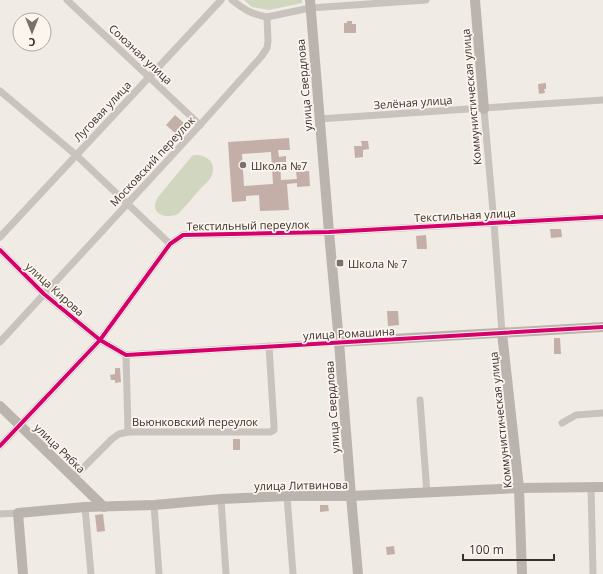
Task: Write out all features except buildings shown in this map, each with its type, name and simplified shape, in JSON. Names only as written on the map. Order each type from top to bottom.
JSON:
[{"type":"main road","name":"Коммунистическая улица","points":[[475,0],[484,109]]},
{"type":"main road","name":"улица Свердлова","points":[[310,4],[358,574]]},
{"type":"main road","name":"улица Ромашина","points":[[339,342],[603,327]]},
{"type":"main road","name":"Коммунистическая улица","points":[[502,333],[519,488],[522,574]]},
{"type":"main road","name":"улица Рябка","points":[[0,406],[104,507]]},
{"type":"main road","name":"улица Литвинова","points":[[18,513],[287,496],[351,496],[519,488],[603,487]]},
{"type":"main road","points":[[18,513],[23,574]]},
{"type":"street","name":"Союзная улица","points":[[67,0],[200,125]]},
{"type":"street","name":"Луговая улица","points":[[0,238],[221,0]]},
{"type":"street","points":[[232,0],[245,10],[256,15],[267,17],[310,4],[426,0]]},
{"type":"street","name":"Московский переулок","points":[[0,342],[261,57],[267,48],[267,17]]},
{"type":"street","points":[[0,91],[76,155],[170,244]]},
{"type":"street","name":"Зелёная улица","points":[[319,119],[603,100]]},
{"type":"street","name":"Коммунистическая улица","points":[[484,109],[502,333]]},
{"type":"street","name":"Текстильная улица","points":[[329,232],[603,217]]},
{"type":"street","name":"Текстильный переулок","points":[[0,446],[100,340],[170,244],[183,235],[329,232]]},
{"type":"street","name":"улица Кирова","points":[[0,250],[44,294],[100,340]]},
{"type":"street","points":[[100,340],[126,355],[128,432]]},
{"type":"street","name":"улица Ромашина","points":[[126,355],[339,342]]},
{"type":"street","name":"Вьюнковский переулок","points":[[74,477],[112,439],[119,434],[128,432],[270,432],[274,430],[268,346]]},
{"type":"street","points":[[420,400],[427,493]]},
{"type":"street","points":[[562,423],[576,415],[603,413]]},
{"type":"street","points":[[591,487],[593,574]]},
{"type":"street","points":[[287,496],[293,574]]},
{"type":"street","points":[[221,499],[226,574]]},
{"type":"street","points":[[154,505],[159,574]]},
{"type":"street","points":[[85,508],[91,574]]},
{"type":"street","name":"улица Литвинова","points":[[0,514],[18,513]]},
{"type":"green space","points":[[244,0],[302,0],[302,3],[269,10],[252,7]]},
{"type":"green space","points":[[192,156],[204,156],[212,164],[213,172],[210,178],[178,214],[168,216],[159,214],[155,207],[158,197]]},
{"type":"cycle path","points":[[0,446],[100,340],[170,244],[183,235],[329,232],[603,217]]},
{"type":"cycle path","points":[[0,250],[44,294],[100,340],[126,355],[603,327]]},
{"type":"place","name":"Школа №7","points":[[243,165]]},
{"type":"place","name":"Школа № 7","points":[[340,263]]}]
